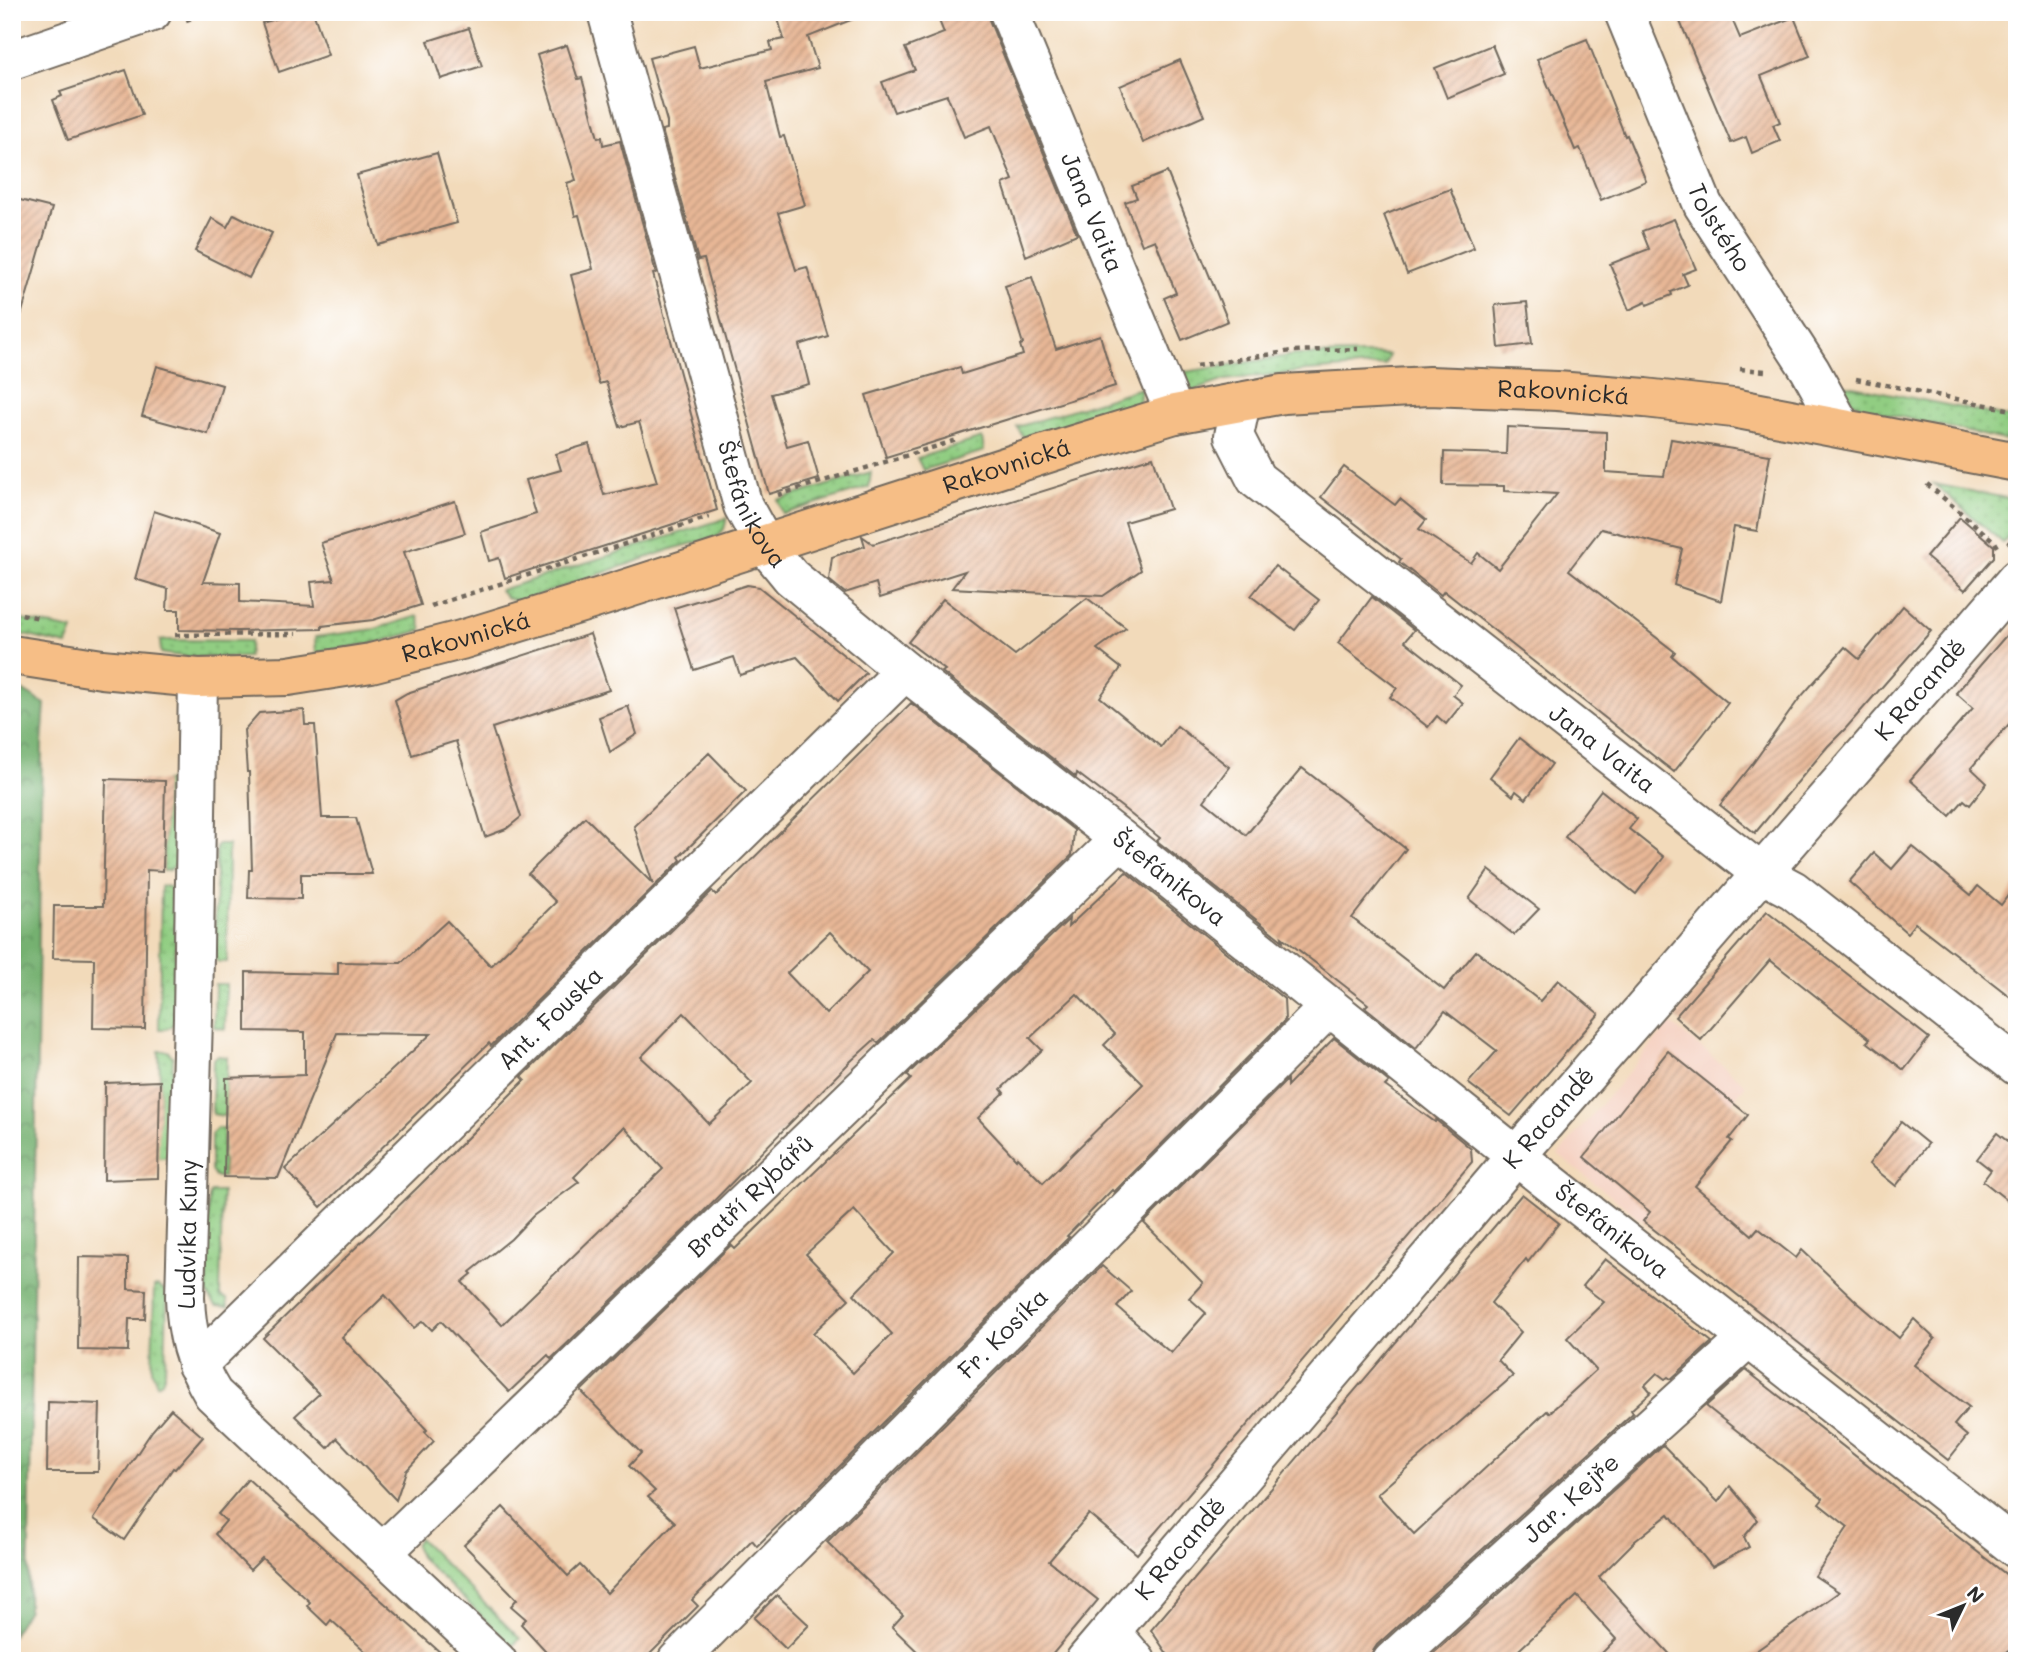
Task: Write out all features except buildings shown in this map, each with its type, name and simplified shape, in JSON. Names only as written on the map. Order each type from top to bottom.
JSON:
[{"type":"main road","name":"Rakovnická","points":[[12,655],[116,671],[198,678],[288,676],[343,668],[402,655],[515,623],[1175,414],[1283,394],[1429,386],[1645,397],[1842,428],[2017,462]]},
{"type":"street","points":[[12,60],[152,12]]},
{"type":"street","name":"Štefánikova","points":[[607,12],[743,506],[764,544],[791,577],[905,671],[1516,1156],[2017,1549]]},
{"type":"street","name":"Jana Vaita","points":[[1009,12],[1175,414]]},
{"type":"street","name":"Tolstého","points":[[1624,12],[1703,205],[1811,370],[1842,428]]},
{"type":"street","name":"Jana Vaita","points":[[1241,402],[1234,436],[1256,479],[1761,873],[1793,890],[2017,1066]]},
{"type":"street","name":"K Racandě","points":[[1085,1661],[1761,873],[2012,562]]},
{"type":"street","name":"Ant. Fouska","points":[[197,1365],[905,671]]},
{"type":"street","name":"Ludvíka Kuny","points":[[198,678],[193,1018],[185,1297],[187,1332],[197,1365],[213,1394],[497,1661]]},
{"type":"street","name":"Bratří Rybářů","points":[[382,1553],[1120,839]]},
{"type":"street","name":"Fr. Kosíka","points":[[677,1661],[1329,1007]]},
{"type":"street","name":"Jar. Kejře","points":[[1392,1661],[1749,1338]]},
{"type":"street","points":[[1111,1632],[1136,1661]]},
{"type":"path","points":[[1846,377],[2017,411]]},
{"type":"path","points":[[769,498],[963,438]]},
{"type":"path","points":[[1919,477],[1995,542],[2012,562]]},
{"type":"path","points":[[426,608],[712,517]]},
{"type":"path","points":[[12,612],[39,618]]},
{"type":"path","points":[[166,635],[306,633]]},
{"type":"path","points":[[1998,1661],[2017,1649]]},
{"type":"shaded area","points":[[1670,1023],[1746,1084],[1643,1221],[1558,1155]]},
{"type":"green space","points":[[1294,355],[1389,355],[1385,365],[1225,380],[1191,392],[1181,387],[1178,373]]},
{"type":"green space","points":[[1833,382],[2017,419],[2017,443],[1866,409],[1848,399]]},
{"type":"green space","points":[[1141,388],[1139,404],[1024,438],[1017,427]]},
{"type":"green space","points":[[982,438],[984,451],[923,470],[917,458]]},
{"type":"green space","points":[[871,472],[869,487],[783,514],[778,500]]},
{"type":"green space","points":[[1934,484],[2017,500],[2017,527],[2003,543]]},
{"type":"green space","points":[[727,518],[724,529],[717,537],[675,548],[519,602],[507,598],[500,590]]},
{"type":"green space","points":[[418,616],[422,630],[379,642],[316,653],[315,637],[375,629]]},
{"type":"green space","points":[[12,618],[73,630],[67,645],[12,632]]},
{"type":"green space","points":[[160,640],[250,641],[248,657],[204,657],[161,653]]},
{"type":"green space","points":[[12,684],[45,704],[42,745],[28,1610],[12,1635]]},
{"type":"green space","points":[[165,781],[178,787],[176,864],[170,870],[163,871]]},
{"type":"green space","points":[[219,845],[228,845],[227,962],[218,962],[215,958],[216,848]]},
{"type":"green space","points":[[161,886],[170,887],[176,893],[174,1023],[168,1028],[159,1029]]},
{"type":"green space","points":[[215,984],[226,984],[225,1029],[214,1027]]},
{"type":"green space","points":[[159,1051],[168,1051],[173,1057],[171,1152],[166,1157],[157,1158],[160,1081]]},
{"type":"green space","points":[[217,1056],[227,1057],[225,1116],[213,1114],[212,1110],[213,1060]]},
{"type":"green space","points":[[217,1128],[224,1129],[224,1177],[215,1177],[211,1171],[211,1134]]},
{"type":"green space","points":[[211,1192],[222,1192],[220,1296],[227,1299],[228,1307],[216,1306],[207,1293]]},
{"type":"green space","points":[[154,1287],[164,1290],[167,1298],[165,1373],[162,1381],[157,1384],[152,1371]]},
{"type":"green space","points":[[419,1538],[520,1639],[512,1646],[420,1557],[415,1545]]}]
